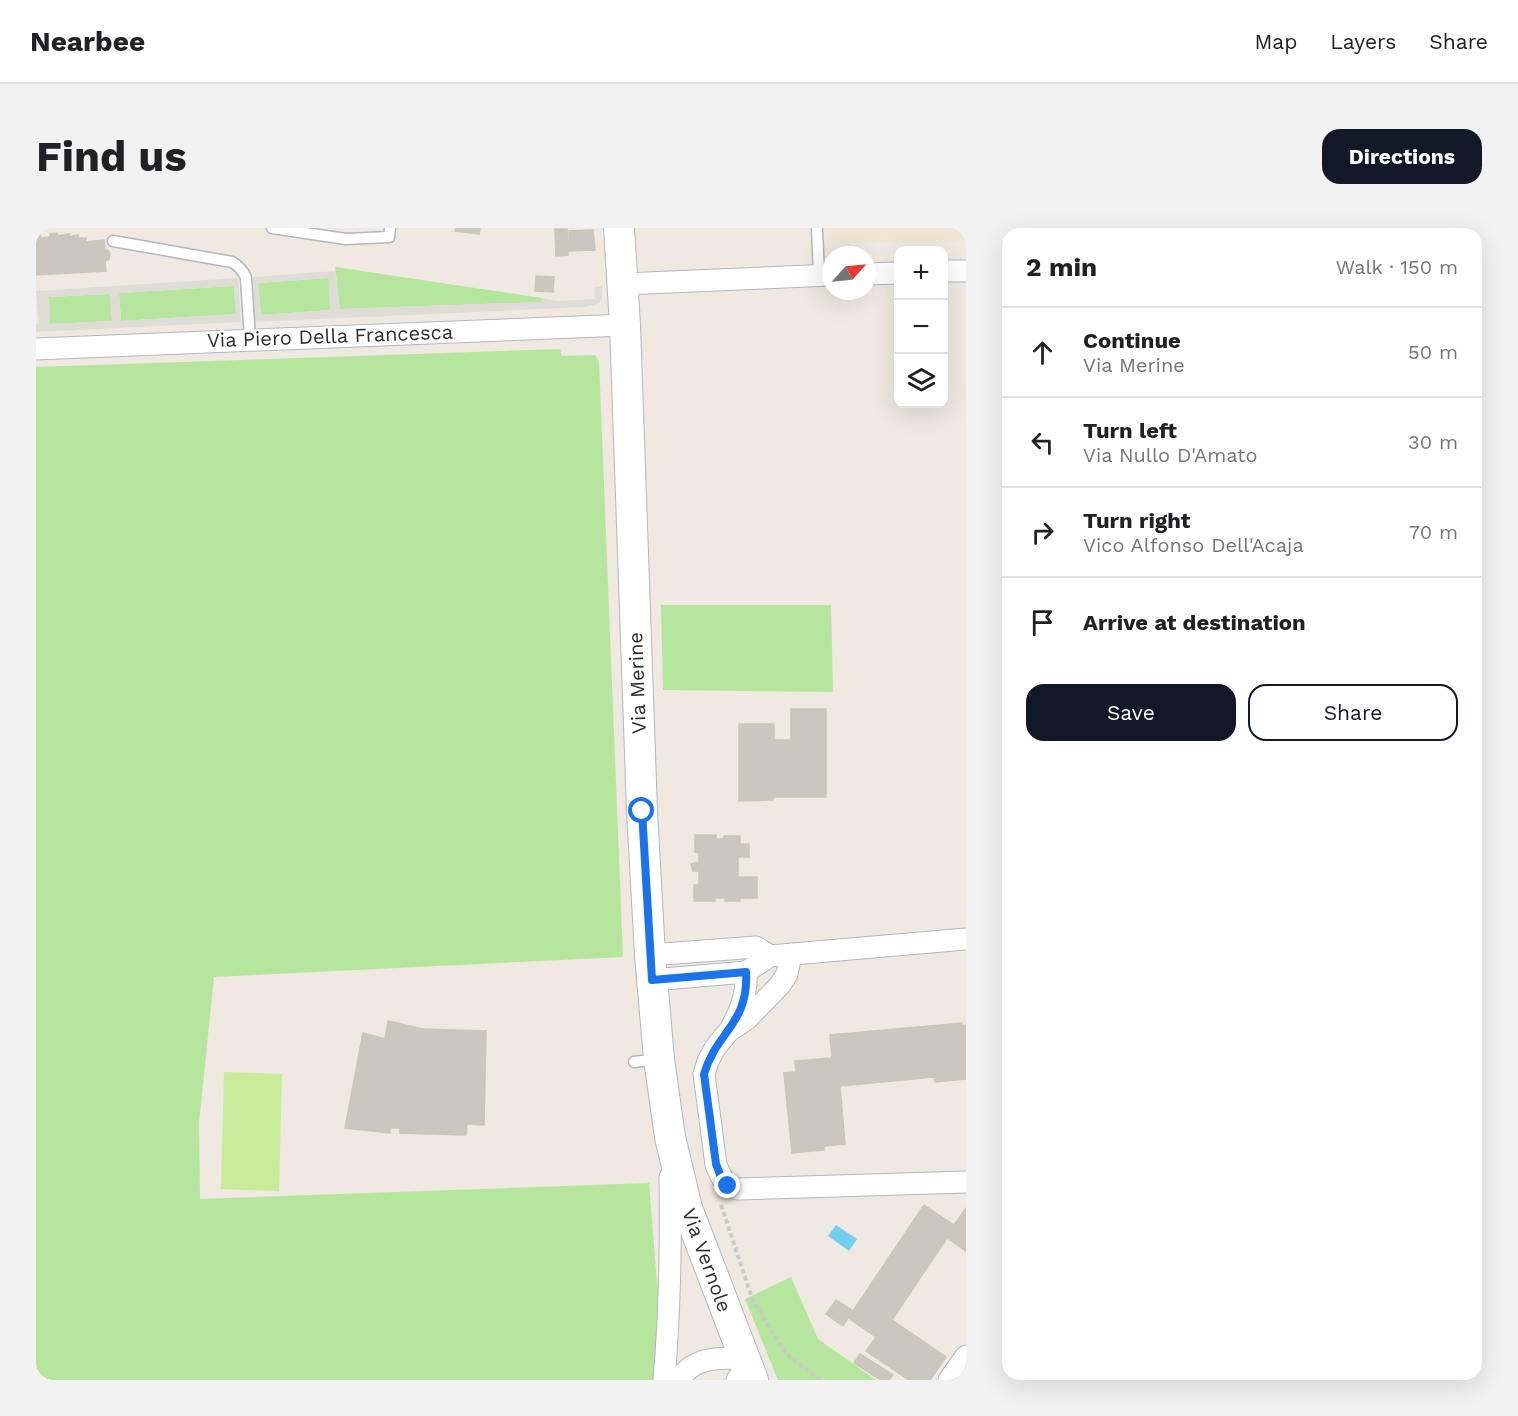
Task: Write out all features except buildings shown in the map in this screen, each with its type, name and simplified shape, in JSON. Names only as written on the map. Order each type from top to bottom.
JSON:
[{"type":"main road","name":"Via Merine","points":[[619,228],[625,325],[642,811],[651,967],[647,1060],[670,1137]]},
{"type":"main road","name":"Via Vernole","points":[[670,1137],[687,1208],[745,1373]]},
{"type":"street","points":[[948,271],[966,271]]},
{"type":"street","points":[[876,274],[894,273]]},
{"type":"street","points":[[623,284],[822,276]]},
{"type":"street","name":"Via Piero Della Francesca","points":[[36,349],[625,325]]},
{"type":"street","points":[[651,967],[746,972],[781,955],[966,939]]},
{"type":"street","points":[[651,967],[756,947],[781,955]]},
{"type":"street","points":[[729,1031],[747,1018],[780,985],[787,974],[781,955]]},
{"type":"street","points":[[746,972],[747,989],[744,1004],[729,1031],[715,1048],[704,1074],[716,1164],[721,1177],[728,1186],[738,1189],[966,1182]]},
{"type":"street","points":[[664,1380],[669,1330],[670,1137]]},
{"type":"street","points":[[949,1380],[966,1356]]},
{"type":"street","points":[[679,1380],[696,1363],[713,1358],[745,1373]]},
{"type":"lane","points":[[272,228],[346,239],[389,237],[390,228]]},
{"type":"lane","points":[[818,228],[822,255]]},
{"type":"lane","points":[[113,241],[232,262],[238,265],[246,278],[250,339]]},
{"type":"path","points":[[718,1198],[753,1301],[786,1354],[820,1380]]},
{"type":"shaded area","points":[[831,228],[966,228],[966,241],[832,243]]},
{"type":"shaded area","points":[[335,271],[340,309],[541,302],[542,298],[559,301],[595,299],[594,287],[602,286],[602,298],[599,303],[586,307],[255,322],[253,277]],"holes":[[[328,278],[330,310],[261,315],[258,283]]]},
{"type":"shaded area","points":[[238,278],[241,322],[36,332],[36,324],[39,323],[36,291]],"holes":[[[234,286],[236,314],[121,321],[119,293]],[[110,294],[112,321],[50,324],[49,297]]]},
{"type":"green space","points":[[335,267],[542,298],[542,302],[340,309]]},
{"type":"green space","points":[[329,278],[331,310],[261,315],[258,283]]},
{"type":"green space","points":[[234,286],[236,314],[121,321],[119,293]]},
{"type":"green space","points":[[110,294],[112,321],[50,324],[49,297]]},
{"type":"green space","points":[[560,349],[562,356],[595,355],[599,361],[623,957],[214,977],[199,1123],[200,1199],[649,1183],[660,1320],[655,1380],[36,1380],[36,367]]},
{"type":"green space","points":[[661,605],[831,605],[833,692],[663,690]]},
{"type":"green space","points":[[224,1072],[282,1074],[279,1191],[221,1189]]},
{"type":"green space","points":[[791,1277],[818,1339],[876,1380],[778,1380],[745,1299]]},
{"type":"water","points":[[836,1225],[857,1239],[849,1251],[828,1236]]},
{"type":"route","points":[[642,811],[652,980],[746,972],[747,989],[744,1004],[729,1031],[715,1048],[704,1074],[716,1164],[721,1177],[728,1186]]}]
